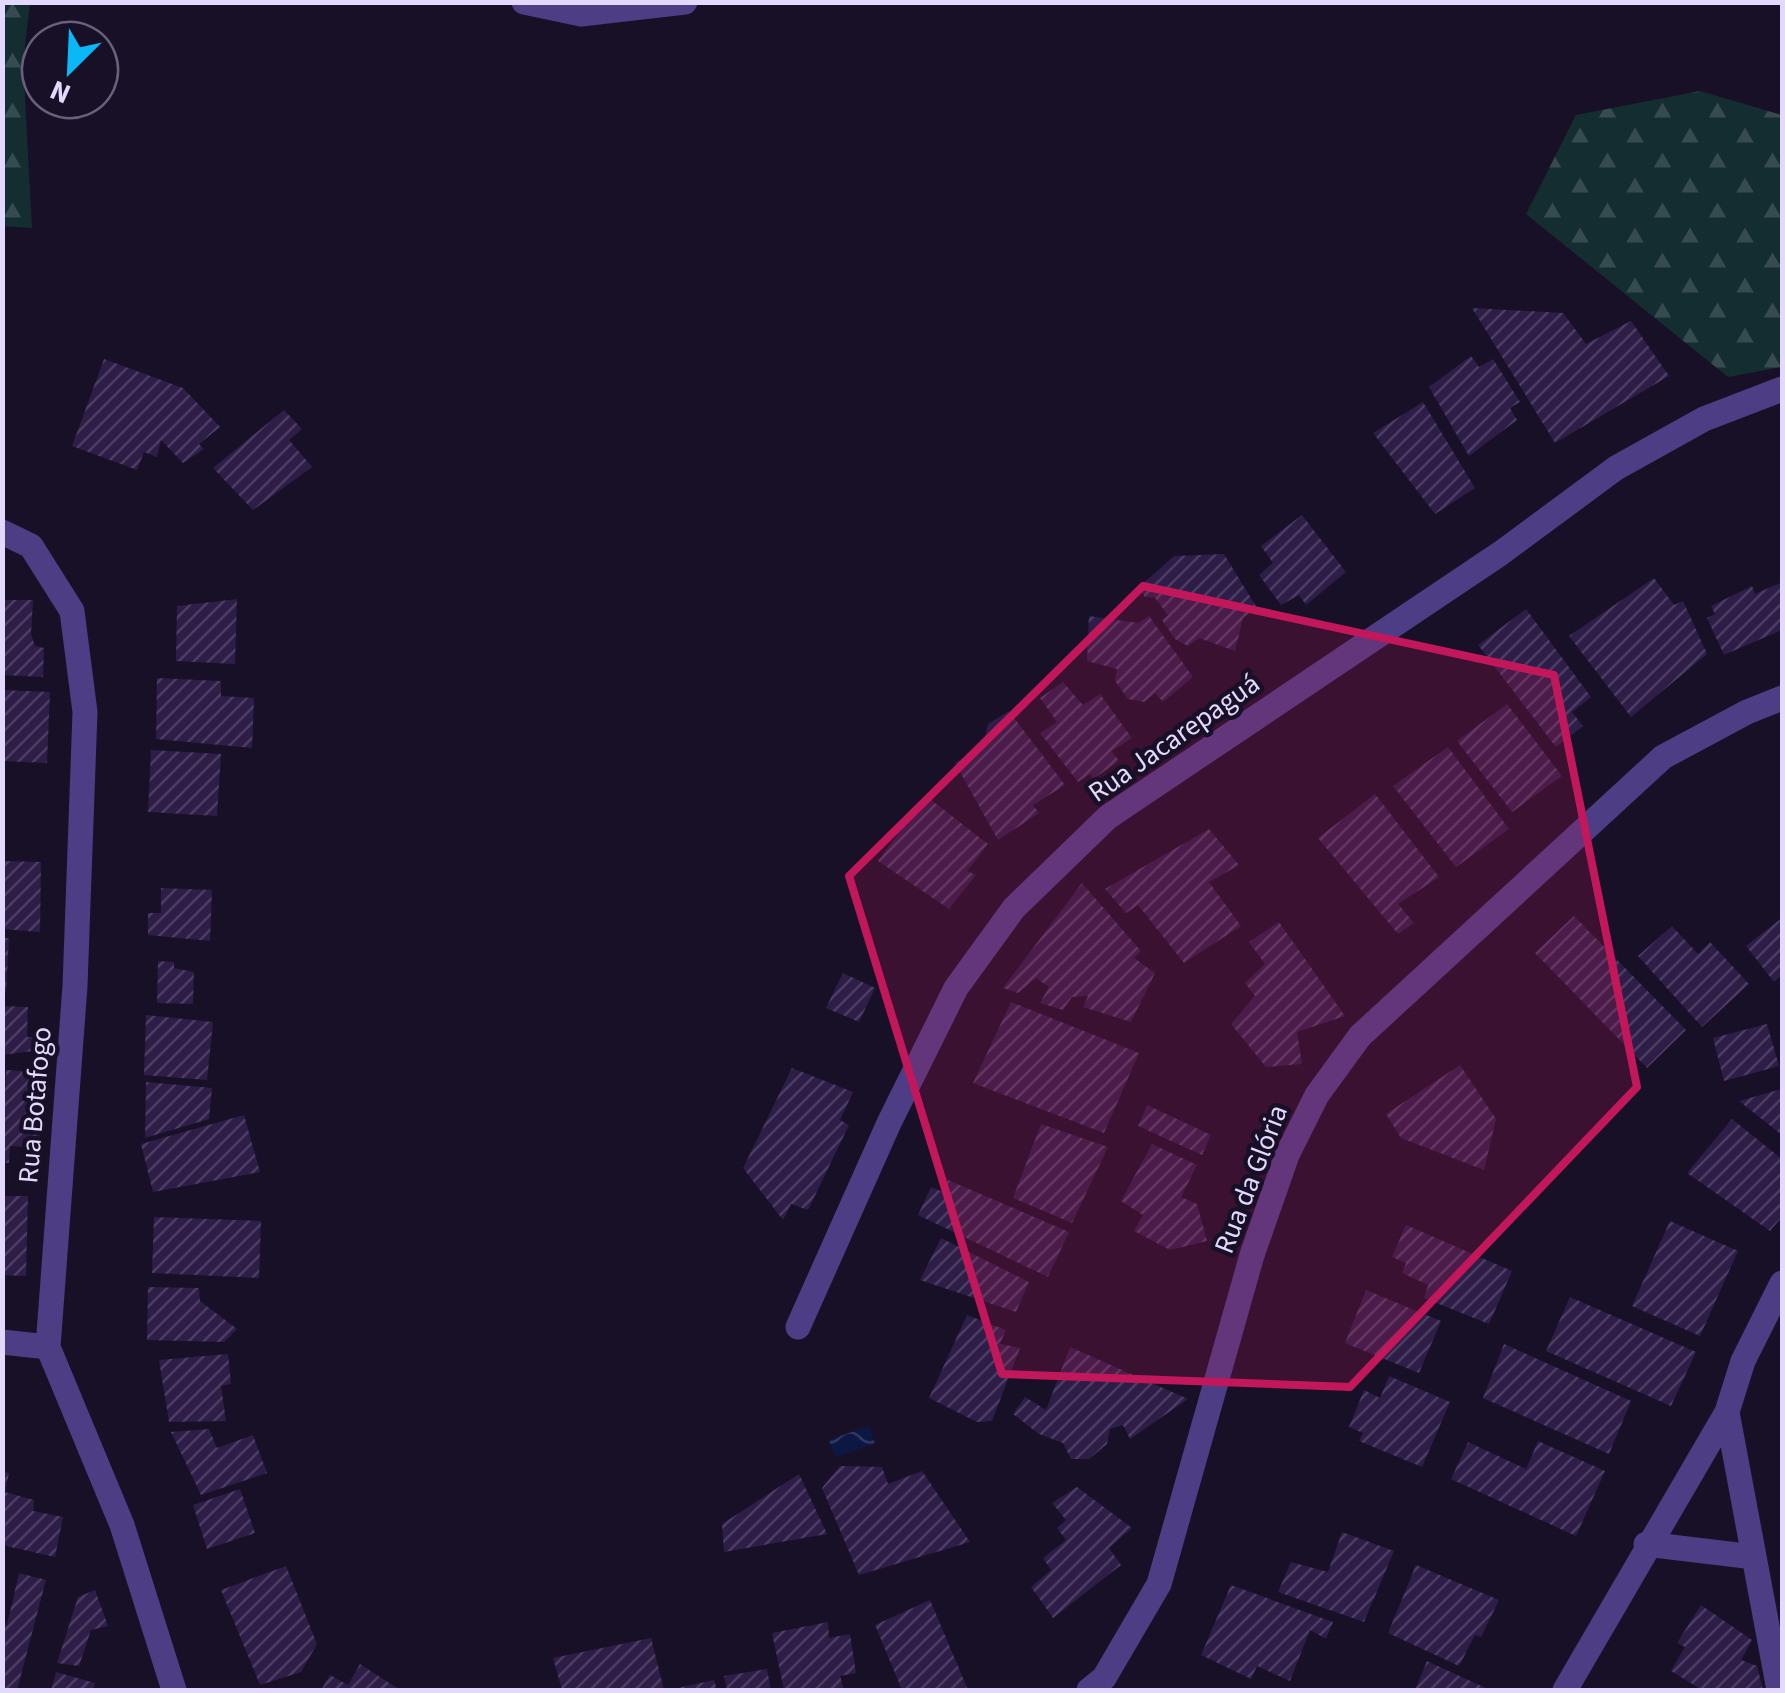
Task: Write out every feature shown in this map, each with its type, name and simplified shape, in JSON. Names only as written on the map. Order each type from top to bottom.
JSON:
[{"type":"street","points":[[524,2],[534,8],[581,14],[685,2]]},
{"type":"street","name":"Rua Jacarepaguá","points":[[798,1327],[889,1123],[956,988],[1014,908],[1108,817],[1501,553],[1616,468],[1704,419],[1782,388]]},
{"type":"street","name":"Rua Botafogo","points":[[2,532],[31,546],[72,611],[85,712],[75,986],[48,1347],[122,1526],[174,1690]]},
{"type":"street","name":"Rua da Glória","points":[[1089,1690],[1104,1678],[1159,1584],[1252,1255],[1286,1155],[1317,1096],[1360,1036],[1662,757],[1746,712],[1782,698]]},
{"type":"street","points":[[1565,1690],[1646,1544],[1727,1412],[1743,1362],[1782,1283]]},
{"type":"street","points":[[2,1342],[48,1347]]},
{"type":"street","points":[[1727,1412],[1779,1690]]},
{"type":"street","points":[[1646,1544],[1754,1557]]},
{"type":"highlighted area","points":[[1143,586],[1554,675],[1637,1087],[1350,1387],[1002,1374],[849,876]]},
{"type":"green space","points":[[3,2],[30,3],[28,20],[20,20],[20,120],[26,120],[32,228],[3,226]]},
{"type":"green space","points":[[1700,91],[1782,115],[1782,367],[1728,377],[1526,214],[1576,115]]},
{"type":"water","points":[[869,1426],[875,1444],[835,1457],[829,1440]]},
{"type":"building","points":[[1472,308],[1563,313],[1586,344],[1631,321],[1669,376],[1555,443]]},
{"type":"building","points":[[1471,356],[1479,367],[1493,359],[1520,402],[1510,408],[1517,420],[1469,456],[1429,387]]},
{"type":"building","points":[[104,359],[183,388],[220,427],[199,444],[204,449],[183,463],[161,440],[157,457],[144,452],[137,470],[72,446]]},
{"type":"building","points":[[1423,402],[1475,488],[1435,514],[1373,433]]},
{"type":"building","points":[[284,410],[302,429],[289,440],[312,467],[253,510],[213,468]]},
{"type":"building","points":[[1302,515],[1346,572],[1306,605],[1299,595],[1281,605],[1259,575],[1273,563],[1261,546]]},
{"type":"building","points":[[1224,554],[1257,608],[1243,618],[1235,651],[1199,638],[1188,646],[1175,639],[1162,620],[1168,615],[1155,598],[1145,597],[1139,587],[1174,556]]},
{"type":"building","points":[[1654,578],[1674,605],[1683,601],[1707,654],[1631,717],[1569,636]]},
{"type":"building","points":[[1782,582],[1782,630],[1724,655],[1707,618],[1715,614],[1711,606],[1752,586],[1755,594]]},
{"type":"building","points":[[237,599],[235,664],[176,661],[177,606]]},
{"type":"building","points":[[2,600],[33,600],[31,634],[35,646],[44,648],[43,677],[2,675]]},
{"type":"building","points":[[1526,609],[1591,697],[1572,712],[1583,726],[1556,747],[1478,645]]},
{"type":"building","points":[[1089,616],[1138,623],[1149,616],[1193,677],[1163,702],[1155,693],[1144,702],[1128,699],[1115,681],[1117,669],[1087,661]]},
{"type":"building","points":[[157,678],[221,681],[221,696],[254,698],[252,748],[156,739]]},
{"type":"building","points":[[1063,682],[1083,705],[1100,694],[1132,738],[1112,751],[1119,761],[1093,779],[1090,774],[1078,782],[1040,733],[1057,722],[1040,698]]},
{"type":"building","points":[[2,690],[50,692],[47,763],[2,761]]},
{"type":"building","points":[[1507,704],[1562,776],[1512,812],[1457,741]]},
{"type":"building","points":[[1009,711],[1065,785],[1033,805],[1039,813],[998,840],[955,763],[983,745],[988,724]]},
{"type":"building","points":[[1448,747],[1509,829],[1456,867],[1393,786]]},
{"type":"building","points":[[151,750],[221,754],[217,816],[148,812]]},
{"type":"building","points":[[1375,794],[1439,877],[1398,904],[1414,923],[1398,934],[1318,838]]},
{"type":"building","points":[[926,796],[988,844],[967,871],[976,875],[949,909],[878,861]]},
{"type":"building","points":[[1209,829],[1239,865],[1209,882],[1241,926],[1184,963],[1138,905],[1126,913],[1105,889]]},
{"type":"building","points":[[2,861],[41,862],[40,932],[2,929]]},
{"type":"building","points":[[1082,883],[1141,951],[1134,958],[1155,973],[1131,1022],[1083,1007],[1088,996],[1072,997],[1063,1010],[1040,1003],[1049,987],[1036,978],[1018,993],[1003,988]]},
{"type":"building","points":[[161,888],[212,890],[210,941],[148,935],[148,913],[161,913]]},
{"type":"building","points":[[1574,916],[1686,1030],[1647,1068],[1535,953]]},
{"type":"building","points":[[1782,918],[1782,975],[1774,982],[1746,946]]},
{"type":"building","points":[[1279,922],[1345,1016],[1297,1032],[1302,1064],[1266,1067],[1231,1024],[1255,996],[1245,983],[1265,964],[1249,942]]},
{"type":"building","points":[[1672,926],[1698,954],[1710,942],[1749,984],[1702,1027],[1638,956]]},
{"type":"building","points":[[2,938],[9,938],[6,993],[2,993]]},
{"type":"building","points":[[158,961],[174,962],[174,968],[194,972],[193,1004],[157,1003]]},
{"type":"building","points":[[843,973],[875,988],[859,1022],[826,1008]]},
{"type":"building","points":[[1011,1002],[1139,1053],[1104,1133],[973,1083]]},
{"type":"building","points":[[4,1006],[28,1007],[27,1037],[35,1037],[34,1051],[2,1055]]},
{"type":"building","points":[[146,1015],[213,1022],[207,1080],[144,1075]]},
{"type":"building","points":[[1767,1024],[1779,1066],[1724,1081],[1713,1038]]},
{"type":"building","points":[[1460,1065],[1496,1119],[1484,1170],[1401,1138],[1386,1114]]},
{"type":"building","points":[[792,1068],[853,1092],[840,1120],[849,1125],[808,1210],[791,1204],[783,1220],[743,1168]]},
{"type":"building","points":[[6,1070],[43,1072],[39,1148],[10,1146],[9,1163],[2,1163]]},
{"type":"building","points":[[146,1082],[212,1088],[209,1119],[145,1138]]},
{"type":"building","points":[[1782,1089],[1782,1135],[1739,1101]]},
{"type":"building","points":[[1147,1105],[1211,1135],[1202,1155],[1138,1126]]},
{"type":"building","points":[[244,1115],[260,1172],[153,1192],[141,1144]]},
{"type":"building","points":[[1732,1119],[1782,1159],[1782,1217],[1770,1231],[1687,1173]]},
{"type":"building","points":[[1041,1124],[1108,1147],[1072,1223],[1013,1198]]},
{"type":"building","points":[[1152,1144],[1197,1165],[1181,1197],[1197,1204],[1207,1241],[1170,1250],[1134,1231],[1143,1215],[1121,1201]]},
{"type":"building","points":[[948,1180],[1069,1232],[1048,1277],[918,1215],[931,1187],[943,1192]]},
{"type":"building","points":[[2,1196],[28,1196],[26,1276],[2,1275]]},
{"type":"building","points":[[154,1217],[261,1221],[259,1278],[152,1273]]},
{"type":"building","points":[[1670,1221],[1738,1251],[1700,1336],[1632,1306]]},
{"type":"building","points":[[1406,1225],[1512,1271],[1489,1324],[1424,1298],[1428,1285],[1402,1273],[1406,1263],[1392,1257]]},
{"type":"building","points":[[941,1238],[1029,1282],[1016,1312],[920,1280]]},
{"type":"building","points":[[148,1287],[199,1288],[200,1301],[237,1329],[224,1342],[147,1340]]},
{"type":"building","points":[[1366,1290],[1441,1321],[1419,1373],[1345,1343]]},
{"type":"building","points":[[1570,1297],[1696,1352],[1671,1406],[1546,1351]]},
{"type":"building","points":[[967,1315],[1006,1330],[1000,1344],[1020,1348],[992,1421],[977,1422],[929,1398]]},
{"type":"building","points":[[1504,1344],[1631,1401],[1609,1454],[1483,1398]]},
{"type":"building","points":[[1070,1347],[1188,1399],[1130,1439],[1123,1425],[1110,1429],[1107,1444],[1089,1459],[1071,1459],[1063,1443],[1039,1434],[1013,1414],[1025,1397],[1046,1410]]},
{"type":"building","points":[[228,1354],[231,1384],[221,1386],[226,1421],[169,1422],[159,1360]]},
{"type":"building","points":[[1389,1376],[1450,1402],[1422,1467],[1359,1441],[1363,1433],[1349,1427],[1364,1390],[1380,1398]]},
{"type":"building","points":[[209,1429],[217,1448],[253,1435],[267,1473],[201,1495],[171,1432]]},
{"type":"building","points":[[1538,1441],[1605,1471],[1576,1536],[1451,1479],[1468,1442],[1526,1469]]},
{"type":"building","points":[[840,1466],[882,1467],[888,1484],[922,1471],[970,1542],[859,1575],[822,1488]]},
{"type":"building","points":[[2,1471],[9,1473],[5,1492],[34,1500],[33,1511],[63,1517],[55,1557],[2,1545]]},
{"type":"building","points":[[799,1474],[827,1534],[724,1552],[722,1524]]},
{"type":"building","points":[[1077,1487],[1132,1528],[1109,1548],[1121,1565],[1053,1618],[1031,1587],[1051,1570],[1043,1558],[1066,1540],[1057,1528],[1066,1520],[1052,1503]]},
{"type":"building","points":[[240,1489],[255,1533],[207,1549],[193,1505]]},
{"type":"building","points":[[1342,1532],[1394,1551],[1364,1622],[1278,1592],[1291,1562],[1328,1572]]},
{"type":"building","points":[[1416,1565],[1499,1600],[1481,1637],[1475,1635],[1459,1666],[1388,1633]]},
{"type":"building","points":[[286,1566],[317,1644],[301,1672],[260,1685],[221,1590]]},
{"type":"building","points":[[19,1573],[46,1580],[17,1690],[2,1690],[2,1624],[7,1625]]},
{"type":"building","points":[[1231,1585],[1333,1622],[1326,1639],[1310,1630],[1290,1681],[1257,1666],[1251,1679],[1201,1655]]},
{"type":"building","points":[[95,1590],[108,1626],[91,1630],[79,1666],[57,1663],[78,1597]]},
{"type":"building","points":[[930,1600],[968,1690],[902,1690],[875,1625]]},
{"type":"building","points":[[1701,1605],[1752,1640],[1741,1660],[1757,1666],[1763,1690],[1702,1690],[1671,1671],[1685,1647],[1677,1643]]},
{"type":"building","points":[[828,1622],[829,1638],[850,1634],[856,1673],[840,1676],[844,1690],[784,1690],[772,1633]]},
{"type":"building","points":[[651,1638],[664,1690],[562,1690],[553,1658]]},
{"type":"building","points":[[1427,1661],[1490,1690],[1415,1690]]},
{"type":"building","points":[[360,1664],[400,1690],[321,1690],[330,1675],[348,1685]]},
{"type":"building","points":[[767,1669],[771,1690],[727,1690],[724,1676]]},
{"type":"building","points":[[56,1672],[95,1683],[93,1690],[51,1690]]},
{"type":"building","points":[[714,1680],[717,1690],[673,1690],[673,1689]]}]
